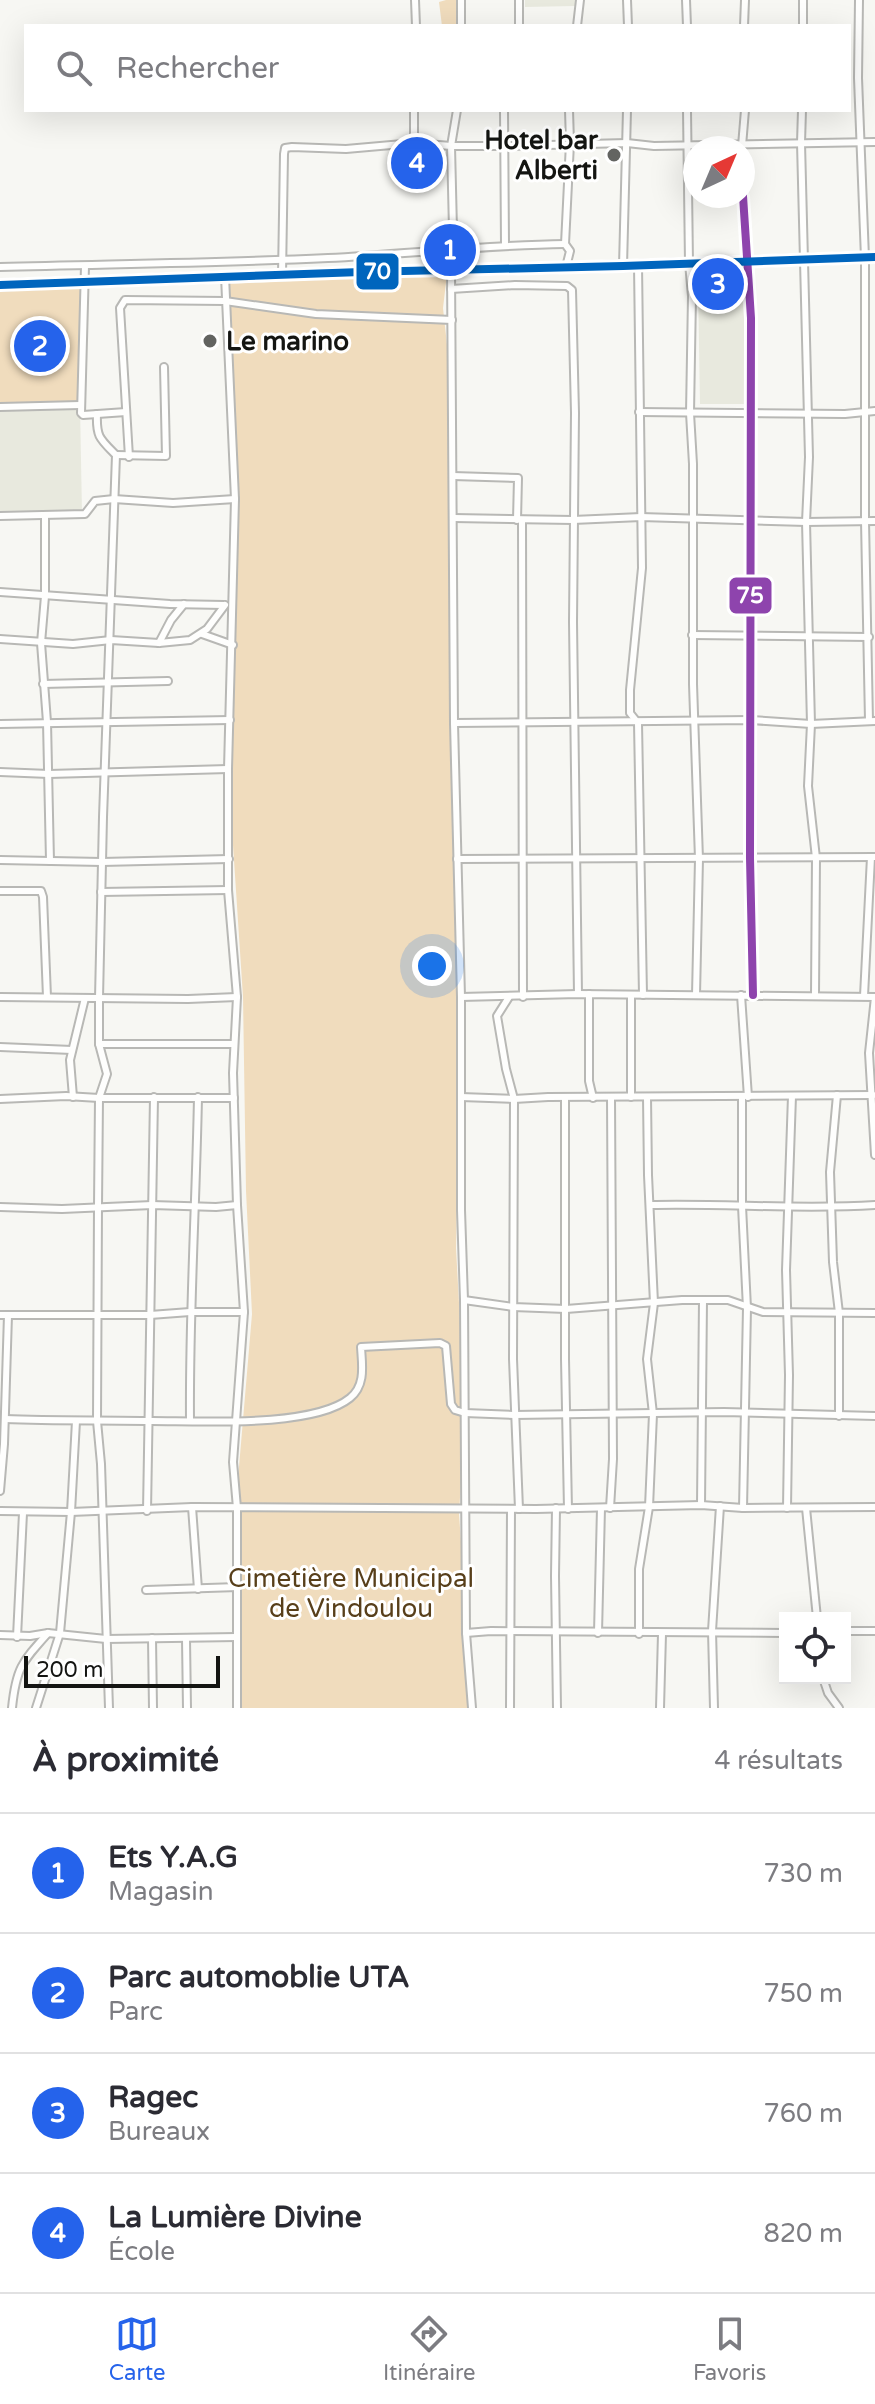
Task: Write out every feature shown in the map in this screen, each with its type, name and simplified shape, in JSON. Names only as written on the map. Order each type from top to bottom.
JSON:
[{"type":"highway","points":[[0,285],[870,257]]},
{"type":"street","points":[[415,0],[416,24]]},
{"type":"street","points":[[461,0],[461,24]]},
{"type":"street","points":[[519,0],[519,24]]},
{"type":"street","points":[[577,24],[580,0]]},
{"type":"street","points":[[627,0],[628,24]]},
{"type":"street","points":[[686,0],[687,24]]},
{"type":"street","points":[[744,24],[745,0]]},
{"type":"street","points":[[803,0],[803,24]]},
{"type":"street","points":[[454,723],[751,720],[811,724],[872,721],[865,521],[870,257],[865,239],[860,143],[859,0]]},
{"type":"street","points":[[414,112],[414,143]]},
{"type":"street","points":[[449,249],[453,230],[451,146],[457,112]]},
{"type":"street","points":[[504,112],[505,245]]},
{"type":"street","points":[[566,267],[570,251],[565,244],[569,112]]},
{"type":"street","points":[[623,266],[627,112]]},
{"type":"street","points":[[687,112],[687,136]]},
{"type":"street","points":[[743,136],[745,112]]},
{"type":"street","points":[[802,112],[809,457],[806,522],[811,724],[808,786],[816,858],[815,995]]},
{"type":"street","points":[[755,145],[875,142]]},
{"type":"street","points":[[282,275],[285,148],[346,149],[414,143],[451,146],[627,143],[683,146]]},
{"type":"street","points":[[688,208],[692,296],[692,635],[699,859],[696,995]]},
{"type":"street","points":[[744,208],[751,318],[750,858],[753,995]]},
{"type":"street","points":[[865,239],[875,239]]},
{"type":"street","points":[[0,267],[169,265],[565,244]]},
{"type":"street","points":[[638,265],[642,568],[630,713],[638,723],[643,995]]},
{"type":"street","points":[[85,266],[82,415],[126,412]]},
{"type":"street","points":[[451,270],[466,1633],[472,1708]]},
{"type":"street","points":[[225,276],[235,499],[228,890],[237,997],[233,1044],[234,1098],[244,1312],[233,1462],[237,1508],[237,1708]]},
{"type":"street","points":[[451,289],[515,285],[567,286],[572,290],[578,994]]},
{"type":"street","points":[[129,457],[120,308],[122,302],[128,299],[225,301],[316,314],[452,320]]},
{"type":"street","points":[[97,414],[98,437],[116,455],[166,456],[164,367]]},
{"type":"street","points":[[0,407],[80,405]]},
{"type":"street","points":[[639,412],[875,411]]},
{"type":"street","points":[[109,1708],[97,1421],[97,1315],[99,1098],[107,1074],[99,1044],[101,892],[116,455]]},
{"type":"street","points":[[453,476],[518,478],[523,997]]},
{"type":"street","points":[[0,516],[85,514],[95,501],[114,499],[173,503],[235,499]]},
{"type":"street","points":[[45,516],[45,596],[41,643],[47,722],[50,861]]},
{"type":"street","points":[[454,518],[875,521]]},
{"type":"street","points":[[0,592],[234,605]]},
{"type":"street","points":[[159,643],[184,604]]},
{"type":"street","points":[[0,639],[73,644],[111,640],[159,643],[190,640],[202,634],[225,605]]},
{"type":"street","points":[[202,634],[233,645]]},
{"type":"street","points":[[692,635],[869,637]]},
{"type":"street","points":[[43,684],[168,681]]},
{"type":"street","points":[[0,724],[230,720]]},
{"type":"street","points":[[0,772],[49,774],[228,769]]},
{"type":"street","points":[[457,859],[873,857],[864,996]]},
{"type":"street","points":[[0,860],[102,862],[229,859]]},
{"type":"street","points":[[101,892],[228,890]]},
{"type":"street","points":[[0,891],[41,891],[47,997]]},
{"type":"street","points":[[461,997],[578,994],[875,997],[869,1053],[875,1155]]},
{"type":"street","points":[[589,994],[589,1081],[593,1098]]},
{"type":"street","points":[[741,995],[745,1097],[742,1206],[747,1308],[743,1508]]},
{"type":"street","points":[[631,996],[631,1097]]},
{"type":"street","points":[[0,997],[237,997]]},
{"type":"street","points":[[509,997],[497,1016],[514,1099],[515,1509],[510,1708]]},
{"type":"street","points":[[73,1097],[72,1050],[85,998]]},
{"type":"street","points":[[99,1044],[233,1044]]},
{"type":"street","points":[[0,1047],[72,1050]]},
{"type":"street","points":[[837,1095],[830,1172],[833,1262],[839,1313],[839,1416]]},
{"type":"street","points":[[461,1097],[873,1095]]},
{"type":"street","points":[[787,1508],[786,1270],[792,1096]]},
{"type":"street","points":[[147,1511],[154,1097]]},
{"type":"street","points":[[190,1421],[190,1312],[198,1097]]},
{"type":"street","points":[[565,1097],[568,1509]]},
{"type":"street","points":[[598,1633],[605,1508],[613,1459],[611,1097]]},
{"type":"street","points":[[639,1634],[639,1569],[649,1507],[653,1414],[647,1359],[654,1303],[647,1097]]},
{"type":"street","points":[[0,1099],[234,1098]]},
{"type":"street","points":[[0,1207],[62,1209],[237,1205]]},
{"type":"street","points":[[650,1205],[832,1208],[875,1205]]},
{"type":"street","points":[[464,1300],[513,1307],[566,1309],[703,1300],[734,1301],[763,1312],[875,1313]]},
{"type":"street","points":[[701,1505],[703,1300]]},
{"type":"street","points":[[0,1491],[5,1419],[4,1315],[244,1312]]},
{"type":"street","points":[[5,1419],[237,1422],[298,1416],[332,1408],[357,1391],[362,1379],[361,1347],[440,1343],[446,1346],[451,1404],[455,1410],[465,1413],[702,1412],[875,1416]]},
{"type":"street","points":[[36,1708],[60,1633],[76,1421]]},
{"type":"street","points":[[714,1708],[712,1631],[720,1506]]},
{"type":"street","points":[[192,1507],[198,1589]]},
{"type":"street","points":[[0,1511],[147,1511],[192,1507],[875,1507]]},
{"type":"street","points":[[556,1508],[557,1708]]},
{"type":"street","points":[[806,1508],[816,1612]]},
{"type":"street","points":[[17,1637],[23,1513]]},
{"type":"street","points":[[146,1590],[238,1587]]},
{"type":"street","points":[[851,1631],[875,1631]]},
{"type":"street","points":[[12,1708],[18,1669],[48,1633]]},
{"type":"street","points":[[0,1635],[17,1637],[60,1633],[106,1639],[237,1637]]},
{"type":"street","points":[[466,1633],[779,1633]]},
{"type":"street","points":[[660,1708],[662,1634]]},
{"type":"street","points":[[152,1638],[153,1708]]},
{"type":"street","points":[[186,1639],[187,1708]]},
{"type":"street","points":[[825,1684],[839,1708]]},
{"type":"shaded area","points":[[525,0],[575,0],[575,6],[525,7]]},
{"type":"shaded area","points":[[747,280],[748,404],[700,404],[698,282]]},
{"type":"shaded area","points":[[80,405],[82,514],[0,515],[0,407]]},
{"type":"green space","points":[[460,0],[459,24],[442,24],[439,2]]},
{"type":"green space","name":"Cimetière Municipal de Vindoulou","points":[[447,274],[443,308],[454,546],[461,997],[456,1248],[465,1413],[459,1514],[470,1667],[467,1708],[237,1708],[236,1502],[252,1314],[246,1191],[243,997],[228,769],[235,499],[225,284]]},
{"type":"green space","points":[[81,288],[81,402],[0,403],[0,290]]},
{"type":"transit line","name":"75","points":[[744,208],[751,318],[750,858],[753,995]]},
{"type":"transit line","name":"70","points":[[0,285],[875,257]]},
{"type":"place","name":"Hotel bar Alberti","points":[[614,155]]},
{"type":"place","name":"La Lumière Divine","points":[[417,163]]},
{"type":"place","name":"Ets Y.A.G","points":[[450,250]]},
{"type":"place","name":"Ragec","points":[[718,284]]},
{"type":"place","name":"Le marino","points":[[210,341]]},
{"type":"place","name":"Parc automoblie UTA","points":[[40,346]]}]
